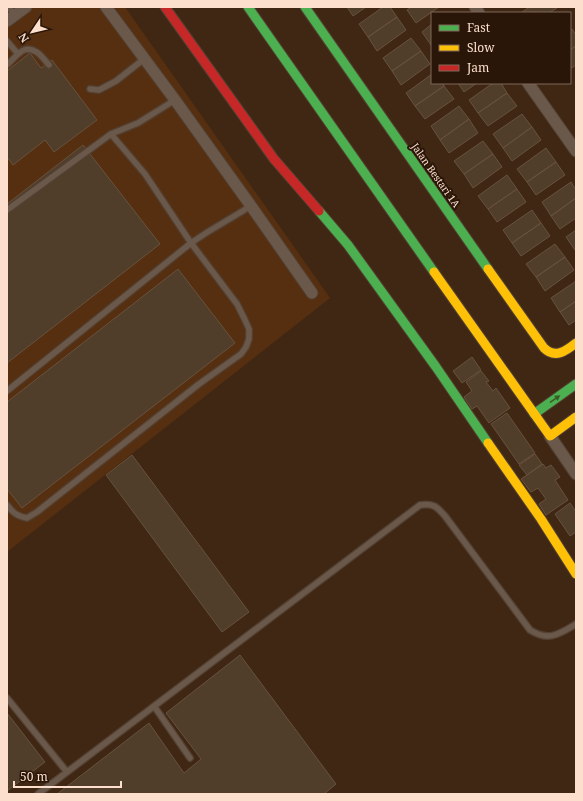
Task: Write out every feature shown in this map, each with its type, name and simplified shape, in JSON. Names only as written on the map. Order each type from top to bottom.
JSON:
[{"type":"street","points":[[10,14],[26,7]]},
{"type":"street","points":[[106,7],[175,100],[312,293]]},
{"type":"street","points":[[165,7],[274,159],[348,245],[453,392],[541,519],[576,574]]},
{"type":"street","points":[[248,7],[576,474]]},
{"type":"street","name":"Jalan Bestari 1A","points":[[305,7],[544,348],[552,353],[560,353],[576,343]]},
{"type":"street","points":[[529,84],[576,151]]},
{"type":"street","points":[[534,414],[576,384]]},
{"type":"street","points":[[550,436],[576,417]]},
{"type":"lane","points":[[7,41],[18,54]]},
{"type":"lane","points":[[8,64],[24,50],[33,50],[49,65]]},
{"type":"lane","points":[[90,89],[99,90],[116,81],[144,59]]},
{"type":"lane","points":[[7,210],[111,134],[138,123],[175,100]]},
{"type":"lane","points":[[7,505],[12,512],[19,517],[27,518],[37,512],[199,384],[241,354],[249,339],[248,329],[237,304],[191,243],[145,174],[111,134]]},
{"type":"lane","points":[[7,391],[191,243],[251,206]]},
{"type":"lane","points":[[38,794],[420,505],[428,504],[437,507],[445,516],[530,630],[546,636],[554,636],[576,624]]},
{"type":"lane","points":[[7,698],[67,772]]},
{"type":"lane","points":[[154,706],[190,758]]},
{"type":"shaded area","points":[[7,7],[125,7],[330,298],[7,552]]},
{"type":"building","points":[[347,7],[366,7],[353,16]]},
{"type":"building","points":[[383,7],[390,7],[397,17],[368,37],[359,24]]},
{"type":"building","points":[[411,7],[439,7],[416,23],[407,10]]},
{"type":"building","points":[[530,7],[557,7],[551,12],[522,12]]},
{"type":"building","points":[[397,17],[406,30],[377,51],[368,37]]},
{"type":"building","points":[[431,25],[431,45],[422,32]]},
{"type":"building","points":[[572,29],[576,35],[576,46],[571,49]]},
{"type":"building","points":[[411,38],[421,51],[392,71],[383,58]]},
{"type":"building","points":[[576,46],[576,65],[571,68],[571,49]]},
{"type":"building","points":[[421,51],[430,64],[401,85],[392,71]]},
{"type":"building","points":[[30,53],[41,68],[52,60],[97,120],[54,152],[45,140],[13,165],[7,157],[7,71]]},
{"type":"building","points":[[431,75],[431,84],[443,84],[444,86],[415,106],[406,93]]},
{"type":"building","points":[[459,84],[476,84],[464,92]]},
{"type":"building","points":[[492,84],[502,84],[507,93],[478,113],[469,100]]},
{"type":"building","points":[[444,86],[454,99],[425,119],[415,106]]},
{"type":"building","points":[[507,93],[517,106],[488,126],[478,113]]},
{"type":"building","points":[[459,106],[469,119],[440,140],[431,126]]},
{"type":"building","points":[[522,114],[532,127],[503,148],[493,134]]},
{"type":"building","points":[[469,119],[478,133],[449,153],[440,140]]},
{"type":"building","points":[[532,127],[541,140],[512,161],[503,148]]},
{"type":"building","points":[[483,141],[493,154],[464,174],[454,161]]},
{"type":"building","points":[[83,145],[160,244],[7,363],[7,204]]},
{"type":"building","points":[[546,148],[556,162],[527,182],[517,169]]},
{"type":"building","points":[[493,154],[502,167],[473,188],[464,174]]},
{"type":"building","points":[[556,162],[565,175],[536,195],[527,182]]},
{"type":"building","points":[[507,175],[517,189],[488,209],[478,196]]},
{"type":"building","points":[[571,182],[576,190],[576,198],[551,216],[542,202]]},
{"type":"building","points":[[517,189],[526,202],[497,222],[488,209]]},
{"type":"building","points":[[576,198],[576,218],[560,229],[551,216]]},
{"type":"building","points":[[532,210],[541,223],[512,243],[503,230]]},
{"type":"building","points":[[541,223],[550,236],[521,256],[512,243]]},
{"type":"building","points":[[576,230],[576,249],[575,250],[566,237]]},
{"type":"building","points":[[555,244],[565,257],[536,277],[526,264]]},
{"type":"building","points":[[565,257],[574,270],[545,291],[536,277]]},
{"type":"building","points":[[178,269],[235,343],[22,508],[7,489],[7,402]]},
{"type":"building","points":[[576,281],[576,301],[560,312],[551,298]]},
{"type":"building","points":[[576,301],[576,320],[569,325],[560,312]]},
{"type":"building","points":[[472,357],[481,370],[462,383],[453,371]]},
{"type":"building","points":[[481,371],[489,381],[486,382],[493,391],[496,388],[510,408],[489,423],[477,406],[472,409],[464,397],[472,391],[466,382]]},
{"type":"building","points":[[507,413],[535,453],[519,464],[491,424]]},
{"type":"building","points":[[535,454],[542,464],[527,475],[519,465]]},
{"type":"building","points":[[132,455],[249,612],[222,632],[106,475]]},
{"type":"building","points":[[543,464],[546,468],[551,465],[560,477],[555,480],[568,500],[546,515],[539,504],[546,499],[538,488],[531,492],[521,479]]},
{"type":"building","points":[[570,503],[576,512],[576,532],[570,536],[555,514]]},
{"type":"building","points":[[240,655],[336,784],[324,794],[57,794],[149,723],[184,773],[201,759],[166,713]]},
{"type":"building","points":[[7,713],[45,762],[7,791]]},
{"type":"traffic: fast","points":[[248,7],[434,272]]},
{"type":"traffic: fast","points":[[305,7],[488,269]]},
{"type":"traffic: fast","points":[[319,211],[348,245],[436,367],[488,443]]},
{"type":"traffic: fast","points":[[534,414],[576,384]]},
{"type":"traffic: slow","points":[[488,269],[544,348],[552,353],[560,353],[576,343]]},
{"type":"traffic: slow","points":[[434,272],[550,436],[576,417]]},
{"type":"traffic: slow","points":[[488,443],[541,519],[576,574]]},
{"type":"traffic: jam","points":[[165,7],[274,159],[319,211]]}]
